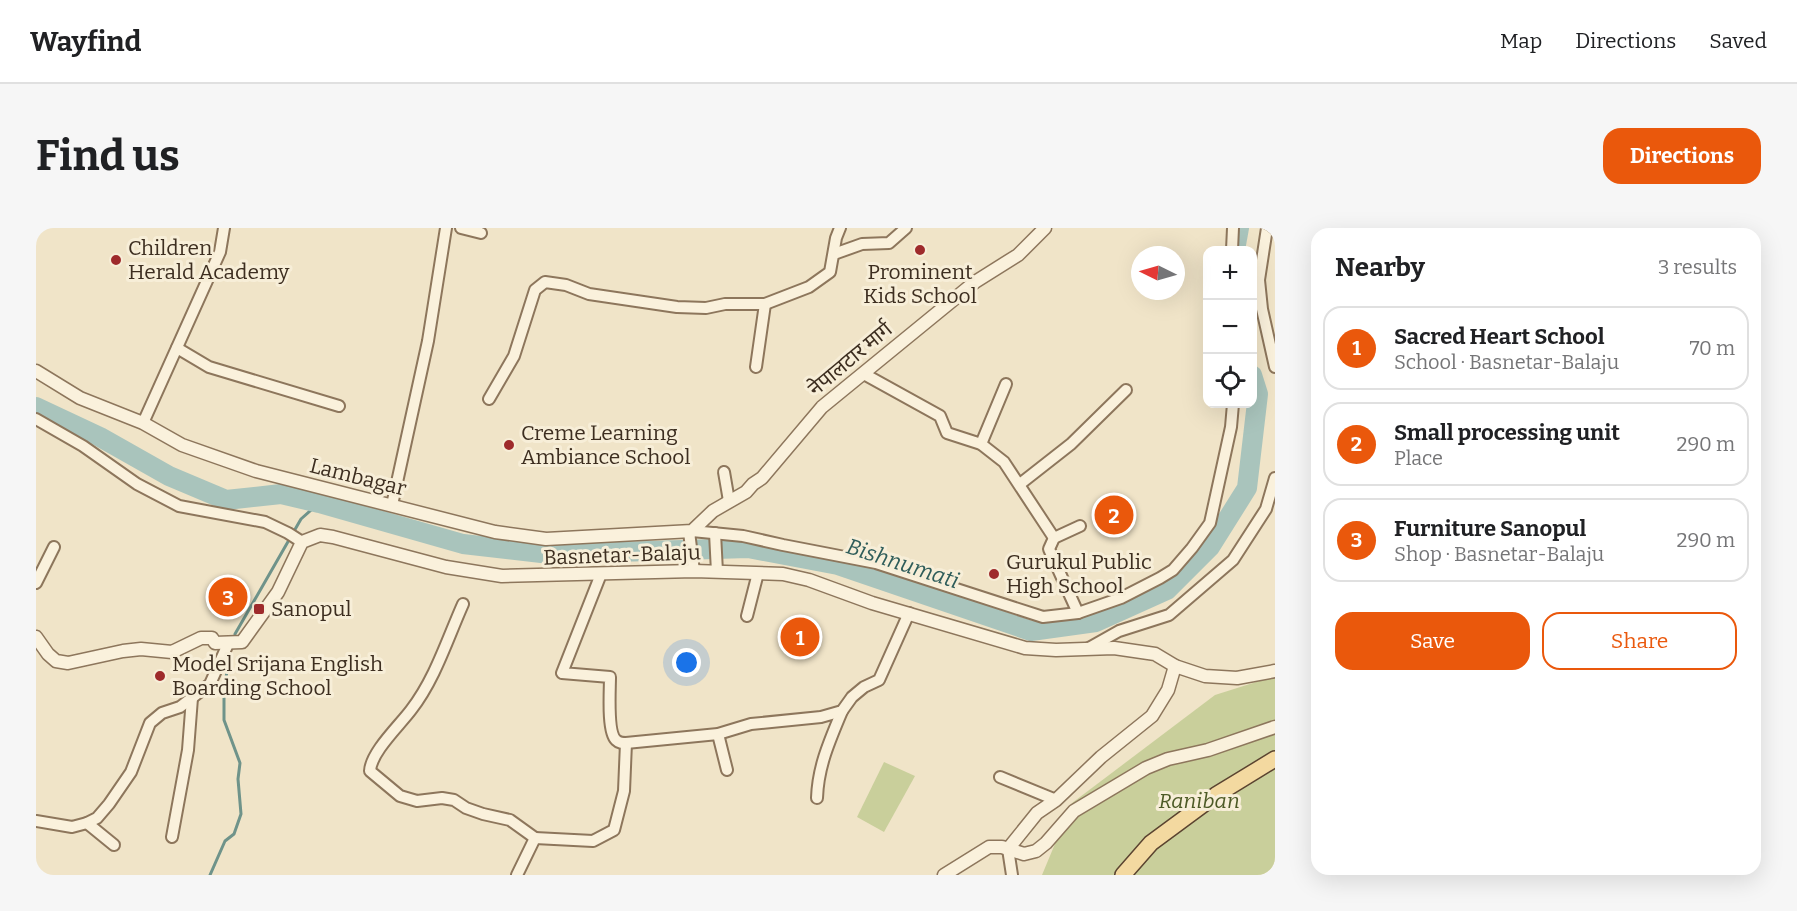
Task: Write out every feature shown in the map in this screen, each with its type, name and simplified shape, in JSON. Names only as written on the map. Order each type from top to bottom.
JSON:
[{"type":"main road","points":[[1123,875],[1151,843],[1216,795],[1275,759]]},
{"type":"street","points":[[143,423],[220,252],[224,228]]},
{"type":"street","points":[[392,505],[428,341],[446,228]]},
{"type":"street","points":[[461,228],[482,233]]},
{"type":"street","points":[[489,399],[514,356],[536,290],[545,282],[566,285],[589,294],[676,307],[706,308],[725,304],[765,304],[809,287],[830,272],[840,228]]},
{"type":"street","points":[[834,254],[862,244],[889,243],[906,228]]},
{"type":"street","name":"नेपालटार मार्ग","points":[[690,535],[713,511],[746,492],[762,478],[822,406],[975,282],[1018,255],[1045,228]]},
{"type":"street","points":[[1232,246],[1233,228]]},
{"type":"street","points":[[1267,228],[1259,280],[1262,309],[1275,367]]},
{"type":"street","points":[[756,367],[765,304]]},
{"type":"street","points":[[177,348],[209,367],[339,406]]},
{"type":"street","name":"Lambagar","points":[[36,371],[80,398],[143,423],[182,446],[221,460],[495,532],[546,539],[690,535]]},
{"type":"street","points":[[864,374],[940,416],[947,433],[981,444],[1004,462],[1054,538]]},
{"type":"street","points":[[981,444],[1006,384]]},
{"type":"street","points":[[1020,484],[1071,444],[1126,390]]},
{"type":"street","points":[[694,567],[690,535],[716,538],[743,536],[876,563],[1043,617],[1078,613],[1121,598],[1160,578],[1173,570],[1192,548],[1210,523],[1231,427],[1233,408]]},
{"type":"street","points":[[36,419],[83,446],[137,484],[184,508],[265,522],[296,538],[278,592],[245,640],[228,644],[215,643],[212,638],[201,638],[172,652],[123,651],[68,663],[56,661],[36,637]]},
{"type":"street","points":[[724,472],[729,501]]},
{"type":"street","points":[[1087,649],[1119,631],[1168,615],[1233,560],[1266,509],[1275,478]]},
{"type":"street","points":[[1078,613],[1049,549],[1054,538],[1080,526]]},
{"type":"street","name":"Basnetar-Balaju","points":[[296,538],[320,535],[333,537],[446,567],[502,576],[601,574],[694,567],[717,567],[783,574],[809,580],[872,603],[1025,648],[1114,648],[1155,654],[1175,666],[1205,676],[1237,678],[1275,671]]},
{"type":"street","points":[[716,538],[717,567]]},
{"type":"street","points":[[36,583],[54,547]]},
{"type":"street","points":[[747,616],[758,573]]},
{"type":"street","points":[[601,574],[562,673],[610,677],[610,709],[614,737],[617,741],[626,743],[718,734],[751,724],[821,717],[842,711]]},
{"type":"street","points":[[463,604],[430,683],[381,747],[370,771],[400,796],[417,801],[442,798],[454,800],[483,814],[510,820],[535,838],[593,841],[614,830],[624,791],[626,743]]},
{"type":"street","points":[[817,798],[823,756],[842,711],[852,697],[864,687],[879,680],[909,614]]},
{"type":"street","points":[[36,821],[72,827],[97,818],[130,772],[150,723],[162,713],[180,707],[210,684],[228,644]]},
{"type":"street","points":[[1012,875],[1008,849],[1037,813],[1056,800],[1101,757],[1152,716],[1168,690],[1175,666]]},
{"type":"street","points":[[172,837],[188,750],[192,698]]},
{"type":"street","points":[[944,875],[983,850],[995,846],[1024,854],[1036,851],[1074,811],[1146,768],[1168,759],[1208,750],[1275,727]]},
{"type":"street","points":[[718,734],[727,770]]},
{"type":"street","points":[[1000,777],[1056,800]]},
{"type":"street","points":[[87,823],[114,845]]},
{"type":"street","points":[[517,875],[535,838]]},
{"type":"green space","name":"Raniban","points":[[1275,676],[1275,875],[1042,875],[1072,803],[1215,695]]},
{"type":"green space","points":[[884,762],[915,776],[884,832],[857,817]]},
{"type":"waterway","name":"Bishnumati","points":[[1236,246],[1239,228]]},
{"type":"waterway","name":"Bishnumati","points":[[1257,391],[1257,403]]},
{"type":"waterway","name":"Bishnumati","points":[[36,407],[100,437],[169,476],[226,500],[281,494],[463,544],[550,554],[748,548],[838,565],[1031,631],[1096,622],[1167,590],[1210,547],[1247,488],[1256,408]]},
{"type":"waterway","points":[[235,634],[301,519],[319,503]]},
{"type":"waterway","points":[[210,875],[225,841],[234,834],[241,814],[238,779],[240,763],[224,720],[224,690],[230,652]]},
{"type":"place","name":"Prominent Kids School","points":[[920,250]]},
{"type":"place","name":"Children Herald Academy","points":[[116,260]]},
{"type":"place","name":"Creme Learning Ambiance School","points":[[509,445]]},
{"type":"place","name":"Small processing unit","points":[[1114,515]]},
{"type":"place","name":"Gurukul Public High School","points":[[994,574]]},
{"type":"place","name":"Furniture Sanopul","points":[[228,597]]},
{"type":"place","name":"Sanopul","points":[[259,609]]},
{"type":"place","name":"Sacred Heart School","points":[[800,637]]},
{"type":"place","name":"Model Srijana English Boarding School","points":[[160,676]]}]
